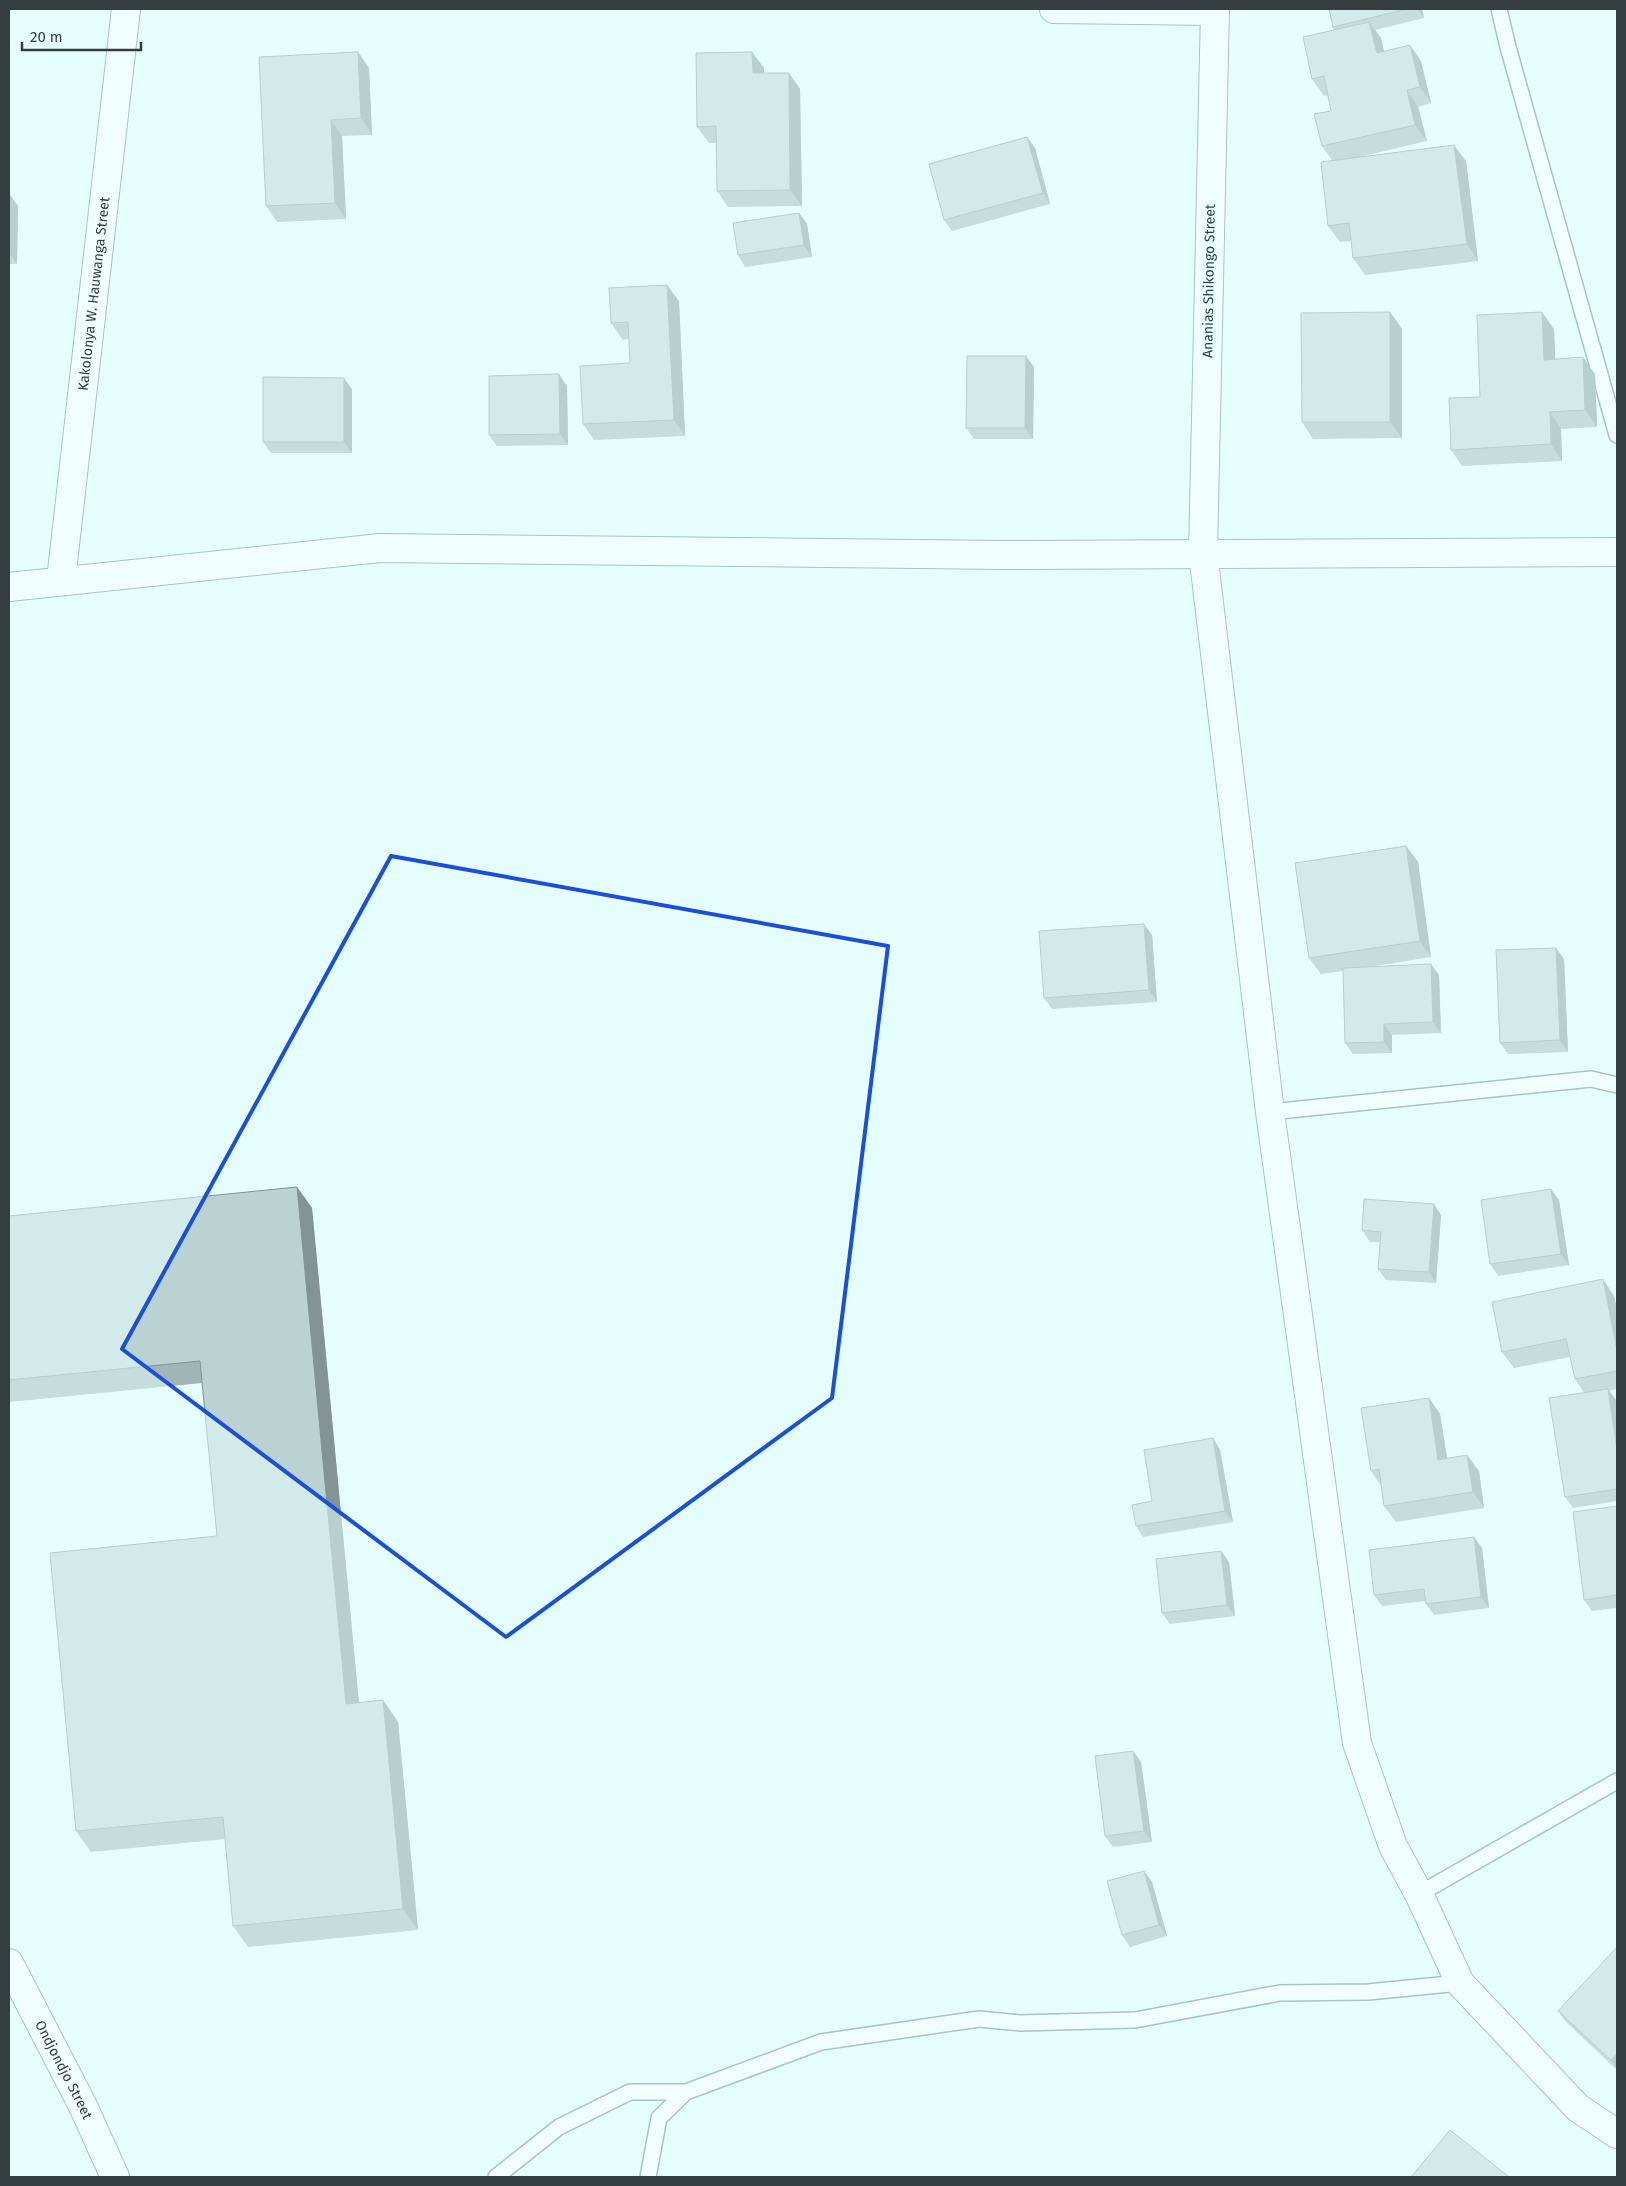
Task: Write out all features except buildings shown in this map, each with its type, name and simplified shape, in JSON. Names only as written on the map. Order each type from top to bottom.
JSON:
[{"type":"street","name":"Kakolonya W. Hauwanga Street","points":[[61,580],[126,9]]},
{"type":"street","points":[[1054,9],[1215,10]]},
{"type":"street","name":"Ananias Shikongo Street","points":[[1215,10],[1203,554],[1270,1112],[1357,1742],[1393,1846],[1419,1894],[1460,1983],[1578,2108],[1617,2134]]},
{"type":"street","points":[[9,586],[380,548],[1005,554],[1617,552]]},
{"type":"street","name":"Ondjondjo Street","points":[[9,1963],[83,2106],[115,2177]]},
{"type":"lane","points":[[1499,9],[1617,435]]},
{"type":"lane","points":[[1270,1112],[1591,1079],[1617,1085]]},
{"type":"lane","points":[[1419,1894],[1617,1781]]},
{"type":"lane","points":[[496,2177],[559,2127],[630,2092],[686,2092],[821,2042],[979,2018],[1020,2023],[1135,2020],[1280,1993],[1368,1992],[1460,1983]]},
{"type":"lane","points":[[648,2177],[659,2118],[686,2092]]},
{"type":"highlighted area","points":[[391,856],[888,946],[832,1398],[506,1637],[122,1349]]}]
